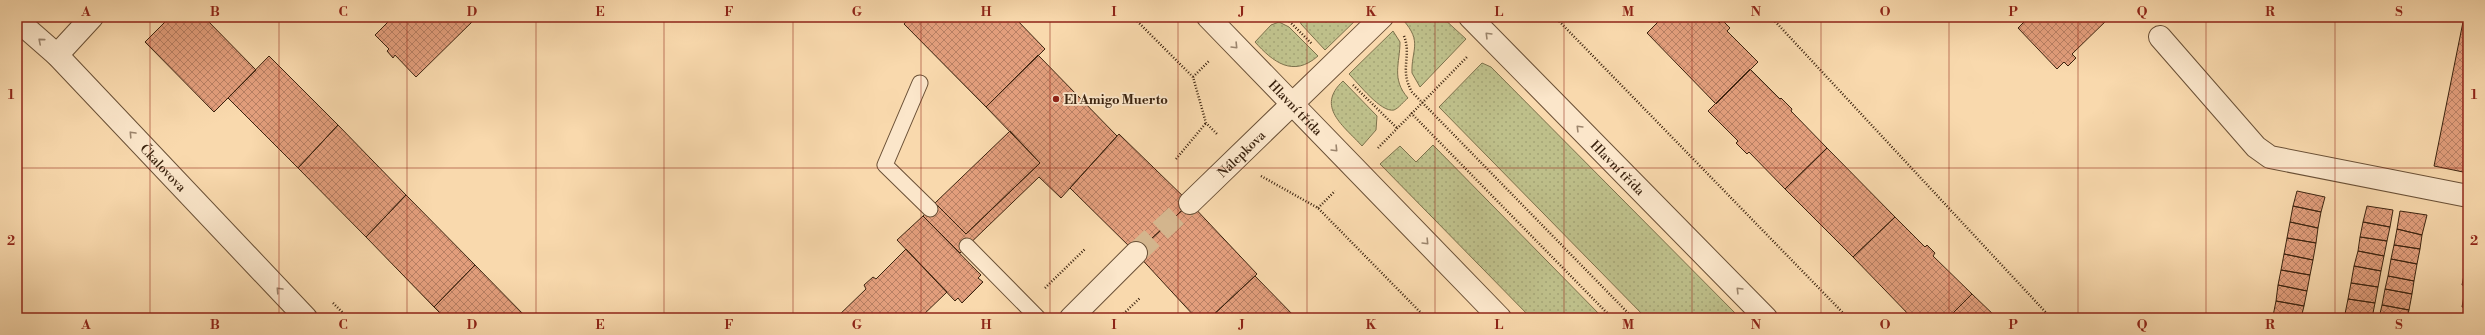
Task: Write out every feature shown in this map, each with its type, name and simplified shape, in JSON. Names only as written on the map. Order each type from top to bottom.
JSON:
[{"type":"street","points":[[57,55],[92,17]]},
{"type":"street","name":"Hlavní třída","points":[[1208,17],[1500,318]]},
{"type":"street","name":"Nálepkova","points":[[1190,203],[1382,17]]},
{"type":"street","name":"Hlavní třída","points":[[1470,17],[1766,318]]},
{"type":"street","name":"Čkalovova","points":[[17,20],[57,55],[306,318]]},
{"type":"street","points":[[2160,38],[2256,147],[2270,157],[2468,196]]},
{"type":"street","points":[[1071,318],[1136,253]]},
{"type":"lane","points":[[920,83],[885,165],[930,209]]},
{"type":"lane","points":[[967,246],[1038,318]]},
{"type":"path","points":[[1133,17],[1193,77],[1206,122],[1238,157],[1262,176],[1318,208],[1426,318]]},
{"type":"path","points":[[1555,17],[1848,318]]},
{"type":"path","points":[[1771,17],[2051,318]]},
{"type":"path","points":[[1403,32],[1407,47],[1405,78],[1412,92],[1633,318]]},
{"type":"path","points":[[1318,208],[1488,36]]},
{"type":"path","points":[[1411,113],[1612,318]]},
{"type":"path","points":[[1176,159],[1206,122]]},
{"type":"path","points":[[1026,306],[1085,248]]},
{"type":"path","points":[[1119,318],[1140,298]]},
{"type":"green space","points":[[1299,17],[1359,17],[1325,50],[1301,24]]},
{"type":"green space","points":[[1406,17],[1442,17],[1466,39],[1420,87],[1412,73],[1415,46],[1413,34],[1403,20]]},
{"type":"green space","points":[[1279,22],[1289,27],[1318,56],[1309,63],[1292,67],[1284,65],[1269,56],[1255,42],[1271,25]]},
{"type":"green space","points":[[1393,31],[1400,42],[1398,77],[1403,91],[1408,98],[1398,108],[1389,110],[1376,102],[1349,74]]},
{"type":"green space","points":[[1482,63],[1491,67],[1740,318],[1646,318],[1439,107]]},
{"type":"green space","points":[[1343,81],[1377,116],[1376,130],[1362,146],[1341,124],[1335,116],[1332,108],[1332,99],[1335,90]]},
{"type":"green space","points":[[1433,145],[1603,318],[1531,318],[1380,164],[1400,146],[1416,162]]},
{"type":"building","points":[[170,17],[204,17],[256,70],[214,112],[145,42]]},
{"type":"building","points":[[393,17],[477,17],[416,77],[395,55],[393,58],[387,51],[389,49],[375,35]]},
{"type":"building","points":[[910,17],[1014,17],[1045,49],[986,107],[904,24]]},
{"type":"building","points":[[1663,17],[1714,17],[1719,23],[1722,20],[1730,28],[1727,31],[1758,62],[1716,104],[1647,33]]},
{"type":"building","points":[[2029,17],[2110,17],[2072,54],[2076,58],[2068,66],[2064,62],[2057,69],[2018,28]]},
{"type":"building","points":[[2464,17],[2468,17],[2468,173],[2434,166]]},
{"type":"building","points":[[1038,55],[1117,136],[1061,198],[1039,177],[960,253],[923,216],[935,203],[966,234],[1040,163],[986,107]]},
{"type":"building","points":[[269,56],[338,125],[298,168],[228,98]]},
{"type":"building","points":[[1750,69],[1792,109],[1791,111],[1827,148],[1785,189],[1749,152],[1747,154],[1736,143],[1738,141],[1708,111]]},
{"type":"building","points":[[338,125],[406,195],[366,237],[298,168]]},
{"type":"building","points":[[1010,131],[1040,163],[966,234],[935,203]]},
{"type":"building","points":[[1119,134],[1190,203],[1136,253],[1070,188]]},
{"type":"building","points":[[1827,148],[1895,217],[1853,257],[1785,189]]},
{"type":"building","points":[[2297,191],[2325,197],[2321,212],[2293,206]]},
{"type":"building","points":[[406,195],[475,265],[434,307],[366,237]]},
{"type":"building","points":[[1190,203],[1257,274],[1210,318],[1196,318],[1136,253]]},
{"type":"building","points":[[2293,206],[2321,212],[2318,228],[2290,222]]},
{"type":"building","points":[[2367,206],[2393,210],[2390,227],[2363,222]]},
{"type":"building","points":[[2400,211],[2427,215],[2422,235],[2397,229]]},
{"type":"building","points":[[923,216],[981,275],[978,278],[983,282],[962,303],[958,298],[955,301],[897,240]]},
{"type":"building","points":[[1895,217],[1925,247],[1927,245],[1935,253],[1933,256],[1972,294],[1948,318],[1912,318],[1853,257]]},
{"type":"building","points":[[2290,222],[2318,228],[2316,243],[2287,238]]},
{"type":"building","points":[[2363,222],[2390,227],[2387,241],[2360,237]]},
{"type":"building","points":[[2397,229],[2422,235],[2420,249],[2394,245]]},
{"type":"building","points":[[2360,237],[2387,241],[2384,256],[2358,251]]},
{"type":"building","points":[[2287,238],[2316,243],[2313,260],[2284,254]]},
{"type":"building","points":[[2394,245],[2420,249],[2417,264],[2391,259]]},
{"type":"building","points":[[906,249],[947,292],[920,318],[836,318],[866,289],[864,285],[873,277],[876,279]]},
{"type":"building","points":[[2358,251],[2384,256],[2381,271],[2354,266]]},
{"type":"building","points":[[2284,254],[2313,260],[2310,275],[2281,270]]},
{"type":"building","points":[[2468,256],[2468,286],[2462,285]]},
{"type":"building","points":[[2391,259],[2417,264],[2414,281],[2388,276]]},
{"type":"building","points":[[475,265],[527,318],[445,318],[434,307]]},
{"type":"building","points":[[2354,266],[2381,271],[2378,287],[2351,283]]},
{"type":"building","points":[[2281,270],[2310,275],[2307,291],[2278,285]]},
{"type":"building","points":[[1255,276],[1296,318],[1210,318]]},
{"type":"building","points":[[2388,276],[2414,281],[2412,294],[2385,289]]},
{"type":"building","points":[[2351,283],[2378,287],[2375,303],[2348,299]]},
{"type":"building","points":[[2278,285],[2307,291],[2304,306],[2276,301]]},
{"type":"building","points":[[2466,285],[2468,286],[2468,308],[2462,307]]},
{"type":"building","points":[[2385,289],[2412,294],[2409,310],[2382,305]]},
{"type":"building","points":[[1972,294],[1997,318],[1948,318]]},
{"type":"building","points":[[2348,299],[2375,303],[2372,318],[2345,314]]},
{"type":"building","points":[[2276,301],[2304,306],[2301,318],[2273,316]]},
{"type":"building","points":[[2382,305],[2409,310],[2407,318],[2379,318]]},
{"type":"building","points":[[2345,314],[2366,318],[2345,318]]},
{"type":"tunnel","points":[[1136,253],[1190,203]]},
{"type":"place","name":"El Amigo Muerto","points":[[1056,99]]}]
